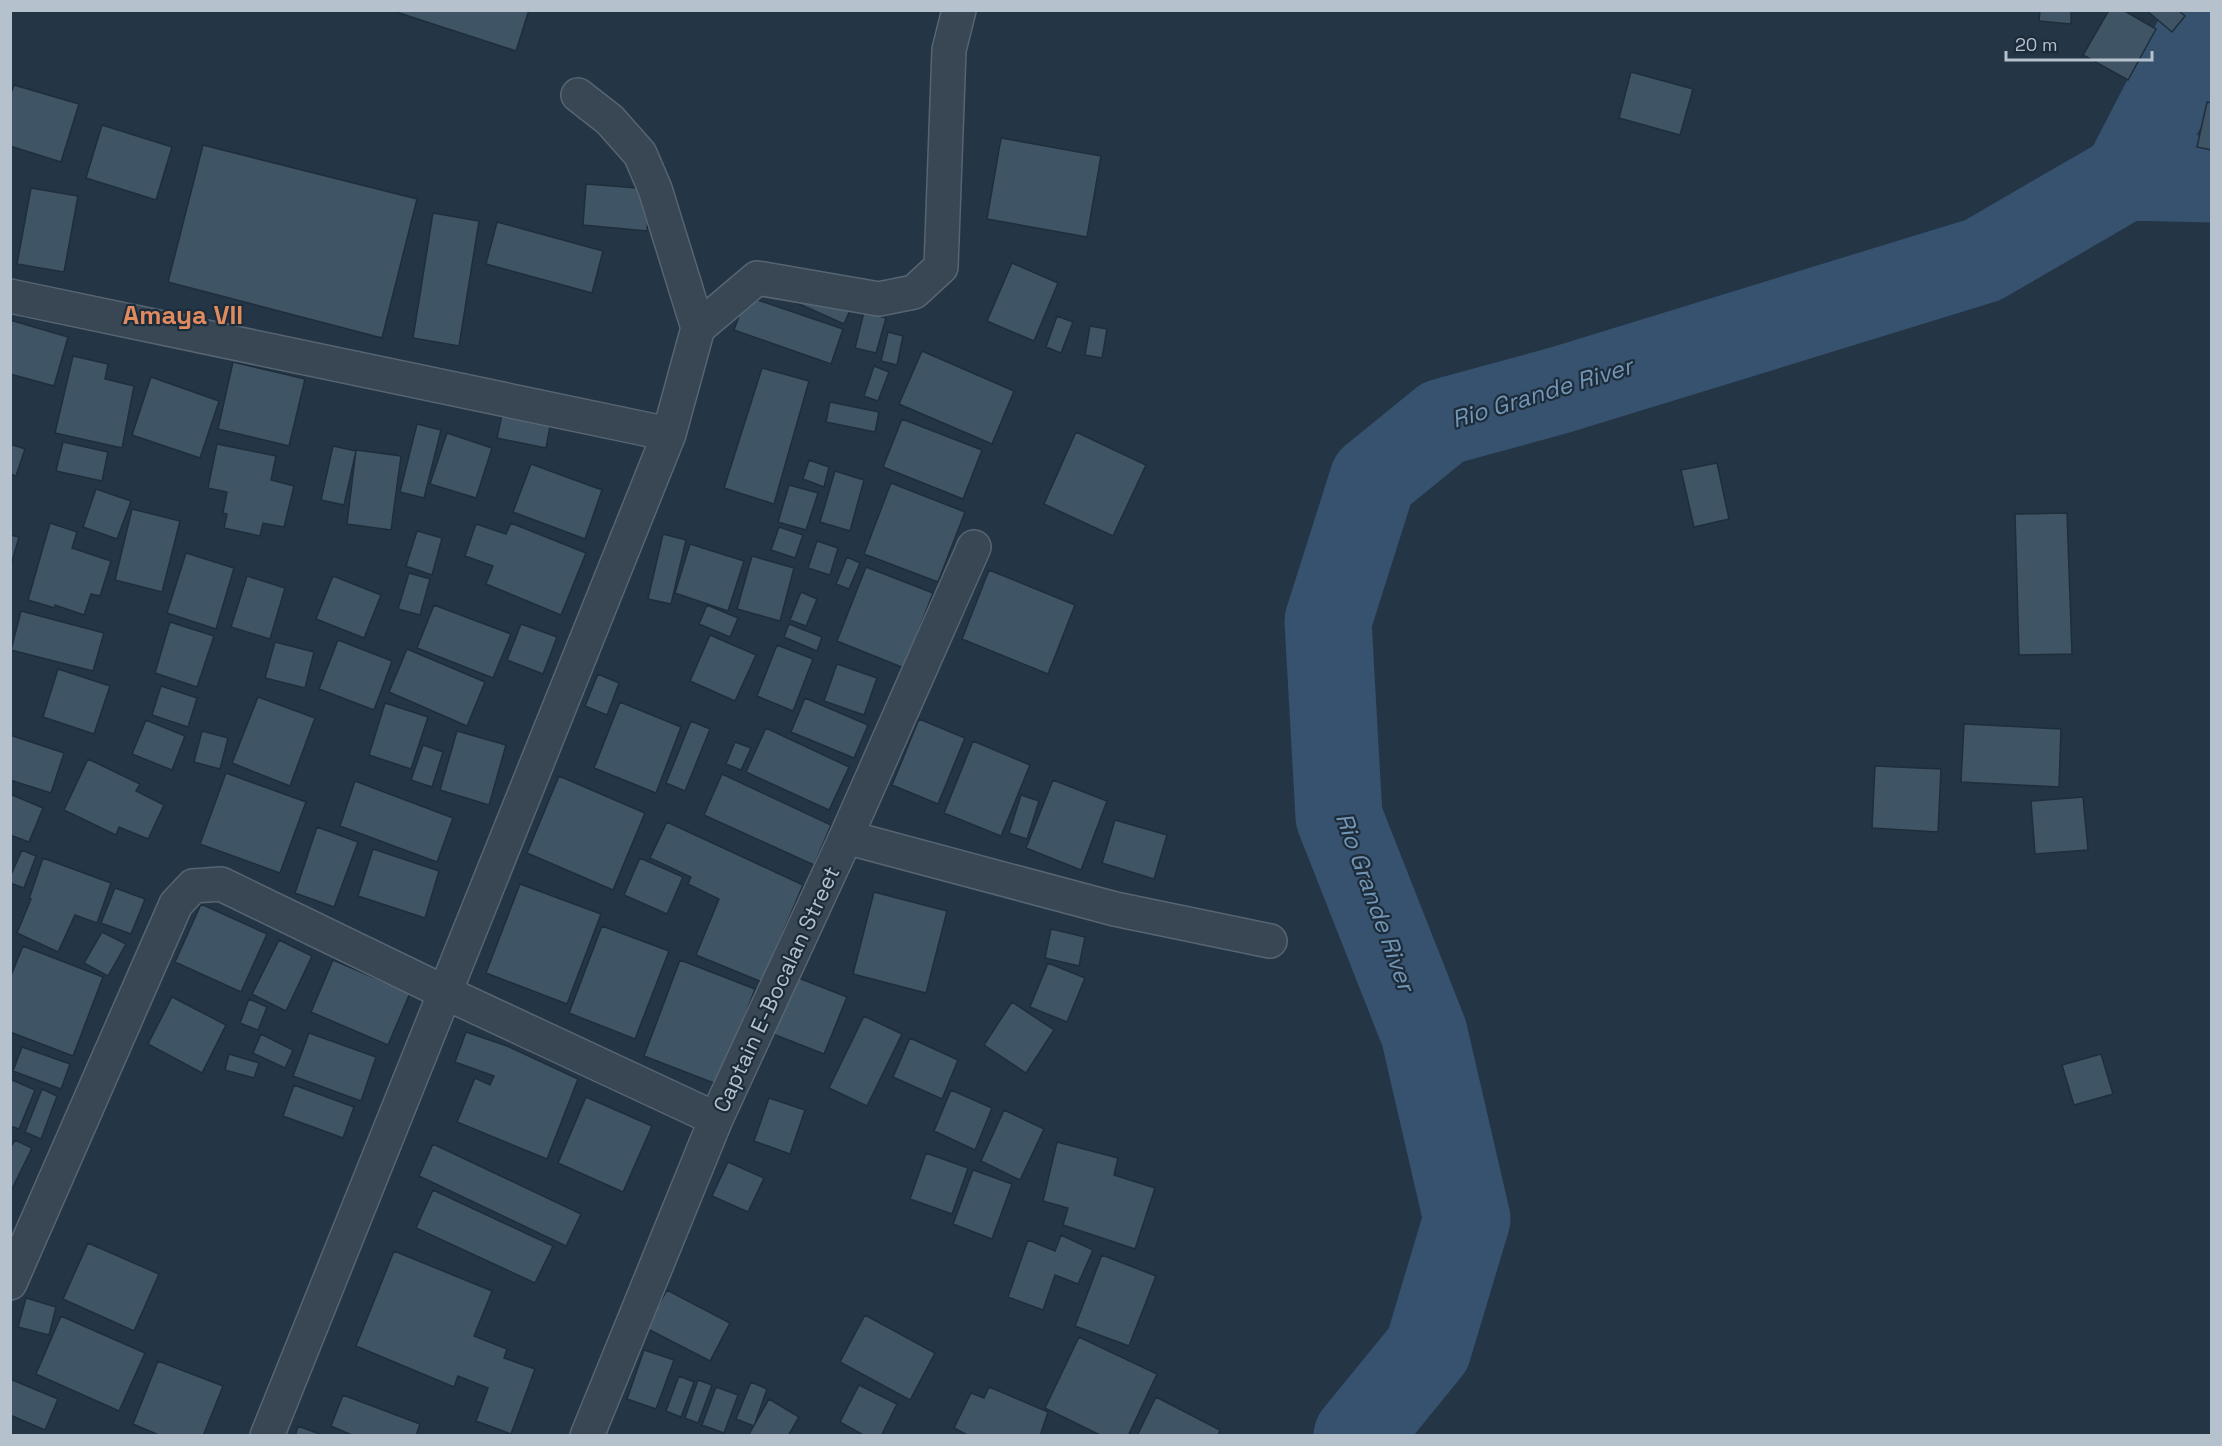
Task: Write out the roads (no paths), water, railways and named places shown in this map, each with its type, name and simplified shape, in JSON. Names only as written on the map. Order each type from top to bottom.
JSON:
[{"type":"street","points":[[698,328],[757,278],[879,299],[914,292],[941,267],[949,50],[959,10]]},
{"type":"street","points":[[267,1436],[669,434],[698,328],[655,189],[640,154],[610,120],[578,96]]},
{"type":"street","points":[[10,296],[669,434]]},
{"type":"street","name":"Captain E-Bocalan Street","points":[[587,1436],[716,1119],[846,837],[974,547]]},
{"type":"street","points":[[846,837],[1115,909],[1270,941]]},
{"type":"street","points":[[10,1282],[176,904],[192,886],[221,884],[446,993],[716,1119]]},
{"type":"waterway","name":"Rio Grande River","points":[[1357,1436],[1428,1349],[1467,1219],[1424,1033],[1339,817],[1328,621],[1373,479],[1443,422],[1560,390],[1983,260],[2126,177],[2212,11]]},
{"type":"waterway","points":[[2126,177],[2212,179]]},
{"type":"district","name":"Amaya VII","points":[[183,315]]}]
